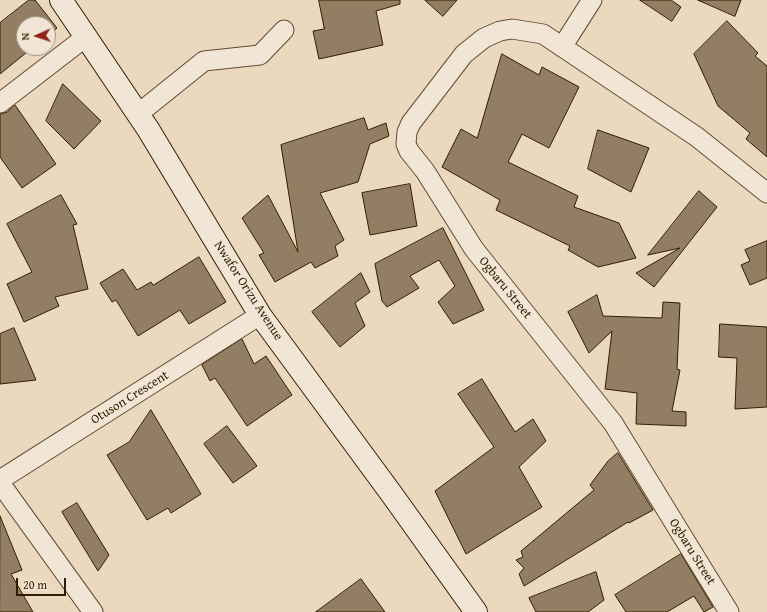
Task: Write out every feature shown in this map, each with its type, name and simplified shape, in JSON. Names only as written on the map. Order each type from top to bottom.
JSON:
[{"type":"street","name":"Nwafor Orizu Avenue","points":[[61,0],[87,36],[138,114],[260,315],[476,612]]},
{"type":"street","points":[[562,47],[592,0]]},
{"type":"street","name":"Ogbaru Street","points":[[729,612],[613,423],[474,249],[425,171],[409,151],[406,144],[407,132],[411,123],[464,54],[484,38],[500,31],[512,29],[526,30],[543,34],[697,137],[767,193]]},
{"type":"street","points":[[138,114],[204,61],[260,55],[284,30]]},
{"type":"street","points":[[0,103],[87,36]]},
{"type":"street","name":"Otuson Crescent","points":[[0,480],[260,315]]},
{"type":"street","points":[[0,483],[93,612]]},
{"type":"building","points":[[29,0],[35,0],[48,16],[16,16],[16,56],[22,56],[0,74],[0,23]]},
{"type":"building","points":[[319,0],[400,0],[400,4],[376,11],[383,45],[319,59],[313,31],[324,29]]},
{"type":"building","points":[[425,0],[457,0],[443,16]]},
{"type":"building","points":[[640,0],[671,0],[681,7],[672,21]]},
{"type":"building","points":[[698,0],[741,0],[735,16]]},
{"type":"building","points":[[727,21],[758,53],[755,56],[767,66],[767,157],[746,139],[750,133],[718,106],[694,54]]},
{"type":"building","points":[[502,54],[539,75],[542,67],[579,87],[549,148],[522,134],[508,162],[578,196],[574,207],[619,223],[636,258],[598,267],[568,250],[570,246],[496,210],[500,200],[442,167],[461,129],[477,138]]},
{"type":"building","points":[[63,84],[101,121],[74,149],[46,121]]},
{"type":"building","points":[[15,105],[56,164],[22,188],[0,157],[0,114],[7,112]]},
{"type":"building","points":[[364,118],[368,130],[386,123],[389,136],[370,144],[358,182],[320,193],[344,240],[335,246],[338,256],[315,268],[311,262],[275,282],[259,255],[264,253],[242,218],[268,195],[298,252],[281,145]]},
{"type":"building","points":[[598,130],[649,148],[631,192],[588,169]]},
{"type":"building","points":[[410,184],[417,226],[370,235],[362,193]]},
{"type":"building","points":[[699,191],[717,207],[654,287],[636,273],[680,248],[648,255]]},
{"type":"building","points":[[61,195],[77,224],[73,225],[88,289],[55,297],[59,306],[24,322],[7,284],[32,272],[7,224]]},
{"type":"building","points":[[443,228],[484,310],[453,324],[438,302],[455,286],[439,260],[410,276],[419,288],[387,307],[382,301],[375,264]]},
{"type":"building","points":[[767,241],[767,278],[750,285],[741,265],[750,261],[745,250]]},
{"type":"building","points":[[199,257],[226,302],[189,324],[180,310],[138,336],[116,300],[112,302],[100,283],[123,269],[137,290],[151,282],[153,285]]},
{"type":"building","points":[[361,273],[370,292],[355,303],[365,326],[340,347],[312,312]]},
{"type":"building","points":[[597,295],[603,316],[662,318],[663,302],[680,303],[677,369],[680,370],[672,411],[686,412],[686,426],[636,424],[637,393],[605,389],[612,331],[589,353],[568,312]]},
{"type":"building","points":[[720,324],[767,327],[767,407],[735,409],[737,358],[719,357]]},
{"type":"building","points":[[14,328],[36,380],[0,384],[0,334]]},
{"type":"building","points":[[242,339],[254,364],[266,356],[292,395],[247,426],[215,378],[210,381],[202,365]]},
{"type":"building","points":[[482,379],[515,432],[533,419],[546,441],[519,467],[542,507],[466,554],[435,491],[494,447],[458,394]]},
{"type":"building","points":[[151,410],[201,494],[171,513],[168,508],[147,520],[107,455],[129,442]]},
{"type":"building","points":[[227,426],[257,466],[233,483],[204,444]]},
{"type":"building","points":[[618,453],[653,510],[629,523],[628,522],[524,586],[519,574],[524,568],[516,560],[523,557],[521,551],[594,490],[590,485],[608,461]]},
{"type":"building","points":[[77,503],[109,555],[98,571],[62,512]]},
{"type":"building","points":[[0,516],[22,570],[11,574],[33,612],[0,612]]},
{"type":"building","points":[[681,554],[713,607],[704,612],[694,596],[667,612],[626,612],[615,595]]},
{"type":"building","points":[[596,572],[604,600],[588,612],[536,612],[529,598]]},
{"type":"building","points":[[361,579],[385,612],[316,612]]}]
